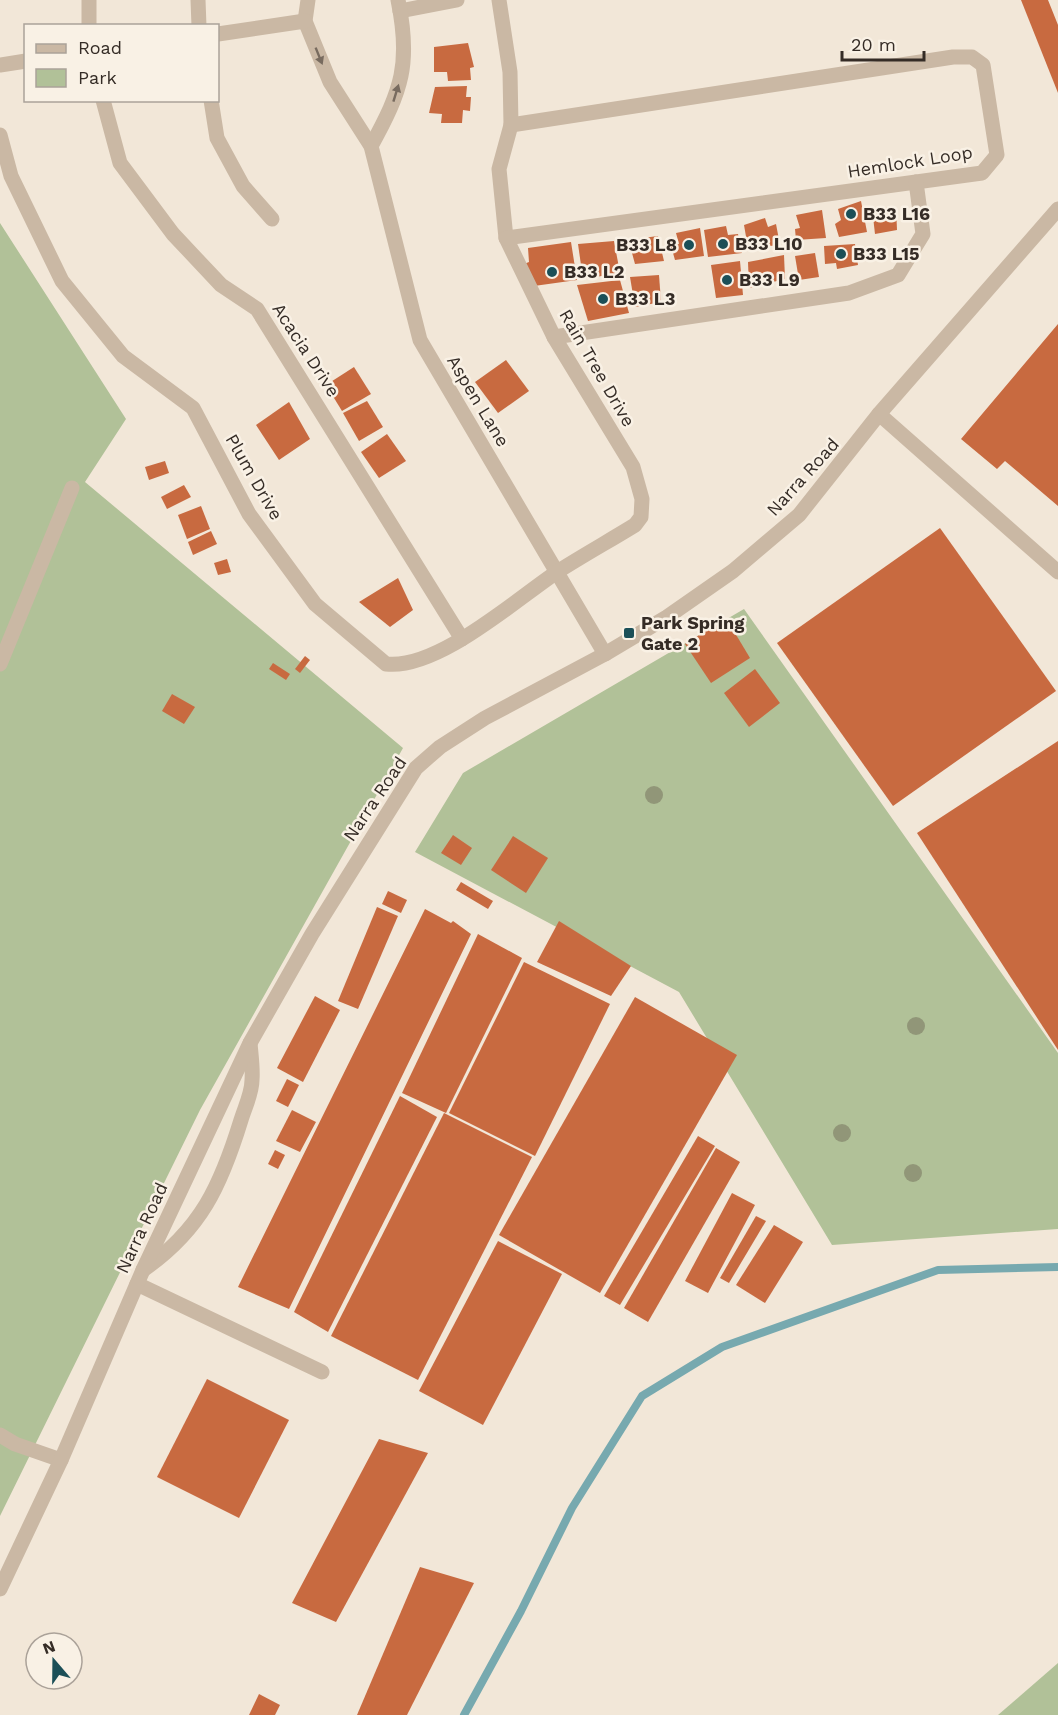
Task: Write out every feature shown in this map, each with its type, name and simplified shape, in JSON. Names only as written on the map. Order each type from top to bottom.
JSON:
[{"type":"street","points":[[89,0],[89,24]]},
{"type":"street","points":[[198,0],[199,24]]},
{"type":"street","points":[[219,34],[305,21],[308,0]]},
{"type":"street","points":[[370,146],[392,109],[404,70],[405,37],[399,6],[457,0]]},
{"type":"street","name":"Rain Tree Drive","points":[[499,0],[510,72],[511,125],[499,169],[506,238],[554,337],[633,467],[642,499],[640,517],[636,525],[558,572]]},
{"type":"street","name":"Aspen Lane","points":[[305,21],[330,82],[370,146],[420,340],[605,654]]},
{"type":"street","name":"Hemlock Loop","points":[[506,238],[982,173],[997,155],[983,65],[972,57],[953,57],[511,125]]},
{"type":"street","points":[[0,65],[24,61]]},
{"type":"street","name":"Acacia Drive","points":[[104,102],[120,163],[173,234],[221,285],[257,309],[462,639]]},
{"type":"street","points":[[211,102],[217,138],[243,186],[272,219]]},
{"type":"street","name":"Plum Drive","points":[[0,135],[10,176],[62,281],[123,356],[193,408],[249,514],[315,604],[386,664],[401,666],[415,662],[462,639],[558,572]]},
{"type":"street","points":[[554,337],[849,293],[898,275],[923,234],[916,182]]},
{"type":"street","name":"Narra Road","points":[[0,1589],[62,1460],[140,1277],[250,1043],[312,934],[416,768],[440,747],[485,718],[605,654],[667,617],[733,571],[799,515],[879,414],[1058,209]]},
{"type":"street","points":[[879,414],[1058,572]]},
{"type":"street","points":[[0,664],[72,488]]},
{"type":"street","points":[[250,1043],[253,1081],[233,1146],[219,1179],[199,1218],[170,1251],[140,1277],[322,1372]]},
{"type":"street","points":[[0,1435],[15,1444],[62,1460]]},
{"type":"green space","points":[[0,223],[126,419],[85,482],[403,748],[200,1110],[0,1516]]},
{"type":"green space","points":[[744,609],[1058,1053],[1058,1229],[832,1245],[679,992],[415,852],[463,773]]},
{"type":"green space","points":[[1058,1663],[1058,1715],[998,1715]]},
{"type":"building","points":[[1021,0],[1048,0],[1058,25],[1058,93]]},
{"type":"building","points":[[468,43],[474,67],[470,68],[471,80],[448,81],[447,72],[434,72],[434,47]]},
{"type":"building","points":[[467,86],[466,97],[471,97],[470,111],[463,110],[462,123],[441,123],[442,114],[429,113],[435,87]]},
{"type":"building","name":"B33 L16","points":[[861,201],[867,232],[839,237],[835,224],[841,220],[838,209]]},
{"type":"building","points":[[896,207],[897,230],[875,234],[872,208]]},
{"type":"building","points":[[822,210],[826,238],[796,240],[795,229],[800,228],[796,215]]},
{"type":"building","points":[[765,218],[768,227],[776,224],[780,245],[748,248],[744,225]]},
{"type":"building","name":"B33 L10","points":[[726,226],[728,235],[738,234],[742,253],[708,257],[704,230]]},
{"type":"building","name":"B33 L8","points":[[700,228],[704,256],[675,260],[671,246],[679,244],[676,233]]},
{"type":"building","points":[[658,236],[664,261],[635,264],[632,253],[637,251],[635,239]]},
{"type":"building","points":[[614,241],[620,273],[583,279],[578,244]]},
{"type":"building","name":"B33 L2","points":[[571,242],[577,280],[534,286],[524,264],[529,262],[528,248]]},
{"type":"building","name":"B33 L15","points":[[855,244],[858,265],[837,269],[836,263],[825,264],[824,246]]},
{"type":"building","points":[[815,253],[819,277],[799,280],[795,256]]},
{"type":"building","points":[[784,255],[785,279],[749,288],[748,262]]},
{"type":"building","name":"B33 L9","points":[[740,261],[743,295],[716,298],[711,265]]},
{"type":"building","points":[[659,275],[661,302],[635,307],[630,277]]},
{"type":"building","name":"B33 L3","points":[[620,280],[629,313],[588,321],[577,285]]},
{"type":"building","points":[[1058,324],[1058,506],[1005,461],[997,469],[961,439]]},
{"type":"building","points":[[506,360],[529,391],[498,413],[475,382]]},
{"type":"building","points":[[354,367],[371,394],[342,411],[326,385]]},
{"type":"building","points":[[367,401],[383,427],[359,441],[343,413]]},
{"type":"building","points":[[289,402],[310,439],[279,460],[256,425]]},
{"type":"building","points":[[387,434],[406,461],[379,478],[361,452]]},
{"type":"building","points":[[165,461],[169,473],[149,480],[145,467]]},
{"type":"building","points":[[184,485],[191,497],[167,509],[161,497]]},
{"type":"building","points":[[201,506],[210,529],[187,539],[178,515]]},
{"type":"building","points":[[940,528],[1056,691],[893,806],[777,643]]},
{"type":"building","points":[[211,531],[217,544],[193,555],[188,542]]},
{"type":"building","points":[[227,559],[231,572],[218,575],[214,563]]},
{"type":"building","points":[[398,578],[413,610],[390,627],[359,602]]},
{"type":"building","points":[[726,618],[750,658],[711,683],[685,644]]},
{"type":"building","points":[[305,656],[310,660],[300,673],[295,669]]},
{"type":"building","points":[[273,663],[290,674],[286,680],[269,669]]},
{"type":"building","points":[[755,669],[780,703],[749,727],[724,693]]},
{"type":"building","points":[[172,694],[195,707],[184,724],[162,711]]},
{"type":"building","points":[[1058,741],[1058,1050],[917,833]]},
{"type":"building","points":[[453,835],[472,848],[461,865],[441,853]]},
{"type":"building","points":[[513,836],[548,858],[526,893],[491,870]]},
{"type":"building","points":[[461,882],[493,901],[488,909],[456,890]]},
{"type":"building","points":[[388,891],[407,900],[401,913],[382,904]]},
{"type":"building","points":[[377,907],[398,916],[358,1009],[338,1001]]},
{"type":"building","points":[[425,909],[451,923],[453,921],[471,934],[289,1309],[238,1287]]},
{"type":"building","points":[[559,921],[631,966],[611,996],[537,962]]},
{"type":"building","points":[[478,934],[522,958],[446,1113],[402,1093]]},
{"type":"building","points":[[524,962],[610,1004],[535,1156],[449,1113]]},
{"type":"building","points":[[315,996],[340,1010],[303,1082],[277,1068]]},
{"type":"building","points":[[635,997],[737,1055],[600,1293],[499,1235]]},
{"type":"building","points":[[287,1079],[299,1085],[288,1107],[276,1101]]},
{"type":"building","points":[[400,1096],[437,1117],[328,1332],[294,1312]]},
{"type":"building","points":[[292,1110],[316,1122],[300,1152],[276,1141]]},
{"type":"building","points":[[444,1113],[532,1157],[418,1380],[331,1336]]},
{"type":"building","points":[[698,1136],[715,1146],[620,1305],[604,1296]]},
{"type":"building","points":[[716,1148],[740,1162],[648,1322],[624,1308]]},
{"type":"building","points":[[275,1150],[285,1155],[278,1169],[268,1164]]},
{"type":"building","points":[[732,1193],[755,1205],[708,1293],[685,1281]]},
{"type":"building","points":[[756,1216],[766,1221],[729,1283],[720,1278]]},
{"type":"building","points":[[774,1225],[803,1242],[765,1303],[736,1285]]},
{"type":"building","points":[[498,1241],[562,1274],[483,1425],[419,1391]]},
{"type":"building","points":[[207,1379],[289,1420],[239,1518],[157,1477]]},
{"type":"building","points":[[379,1439],[428,1453],[336,1622],[292,1603]]},
{"type":"building","points":[[420,1567],[474,1583],[407,1715],[357,1715]]},
{"type":"building","points":[[259,1694],[280,1705],[275,1715],[249,1715]]},
{"type":"waterway","points":[[464,1715],[521,1611],[572,1508],[642,1396],[722,1347],[938,1270],[1058,1267]]},
{"type":"place","name":"B33 L16","points":[[851,214]]},
{"type":"place","name":"B33 L10","points":[[723,244]]},
{"type":"place","name":"B33 L8","points":[[689,245]]},
{"type":"place","name":"B33 L15","points":[[841,254]]},
{"type":"place","name":"B33 L2","points":[[552,272]]},
{"type":"place","name":"B33 L9","points":[[727,280]]},
{"type":"place","name":"B33 L3","points":[[603,299]]},
{"type":"place","name":"Park Spring Gate 2","points":[[629,633]]}]
